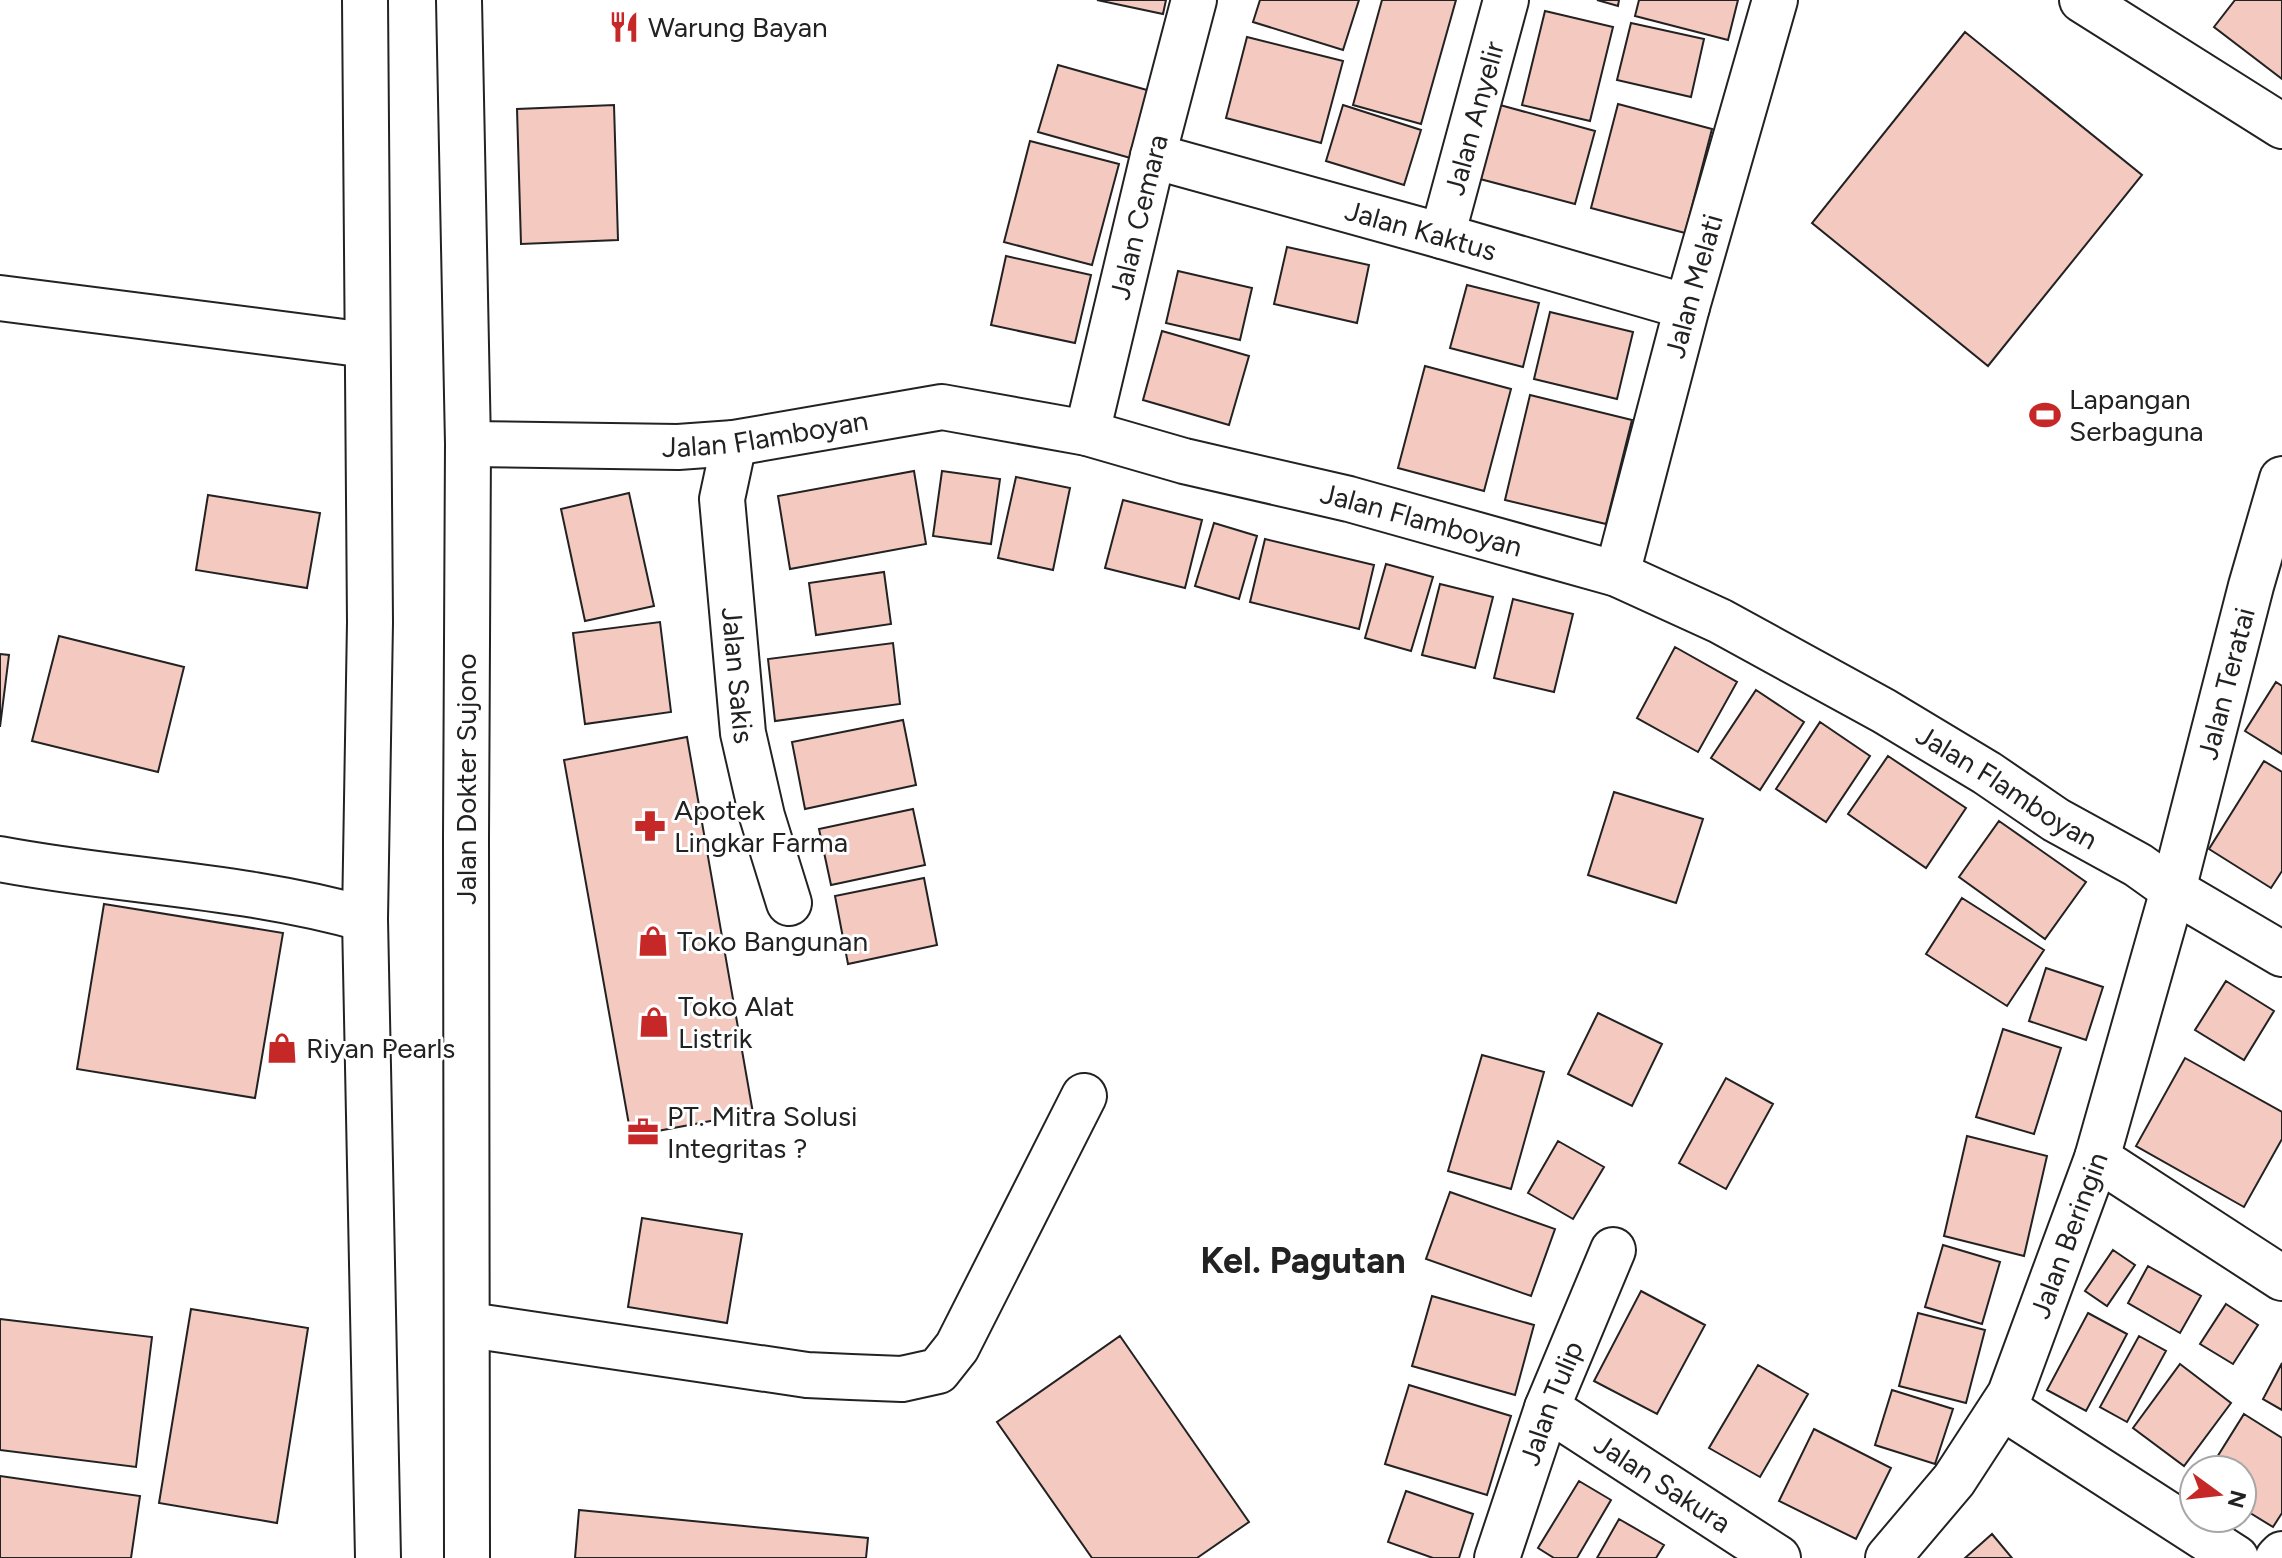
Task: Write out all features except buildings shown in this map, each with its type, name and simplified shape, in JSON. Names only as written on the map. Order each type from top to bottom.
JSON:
[{"type":"main road","points":[[365,0],[370,622],[365,919],[378,1558]]},
{"type":"main road","name":"Jalan Dokter Sujono","points":[[459,0],[468,444],[467,1558]]},
{"type":"main road","name":"Jalan Cemara","points":[[1087,433],[1194,0]]},
{"type":"main road","name":"Jalan Anyelir","points":[[1442,236],[1506,0]]},
{"type":"main road","name":"Jalan Melati","points":[[1617,574],[1687,307],[1775,0]]},
{"type":"main road","points":[[2082,0],[2282,126]]},
{"type":"main road","name":"Jalan Kaktus","points":[[1153,156],[1687,307]]},
{"type":"main road","points":[[0,298],[367,345]]},
{"type":"main road","name":"Jalan Flamboyan","points":[[468,444],[678,447],[734,443],[942,407],[1087,433],[1184,461],[1349,499],[1617,574],[1720,621],[1884,711],[1987,773],[2056,820],[2138,865],[2173,890],[2282,954]]},
{"type":"main road","name":"Jalan Sakis","points":[[734,443],[722,499],[743,733],[762,816],[789,903]]},
{"type":"main road","name":"Jalan Teratai","points":[[2173,890],[2267,596],[2282,479]]},
{"type":"main road","points":[[0,859],[129,880],[257,893],[309,903],[365,919]]},
{"type":"main road","name":"Jalan Beringin","points":[[1894,1553],[1954,1480],[2010,1394],[2097,1158],[2173,890]]},
{"type":"main road","points":[[469,1325],[807,1375],[902,1379],[938,1371],[957,1347],[1084,1096]]},
{"type":"main road","points":[[2097,1158],[2282,1278]]},
{"type":"main road","name":"Jalan Tulip","points":[[1497,1558],[1547,1408],[1613,1250]]},
{"type":"main road","points":[[2002,1407],[2236,1558]]},
{"type":"main road","name":"Jalan Sakura","points":[[1547,1408],[1778,1558]]},
{"type":"place","name":"Warung Bayan","points":[[624,27]]},
{"type":"place","name":"Lapangan Serbaguna","points":[[2045,415]]},
{"type":"place","name":"Apotek Lingkar Farma","points":[[650,826]]},
{"type":"place","name":"Toko Bangunan","points":[[653,941]]},
{"type":"place","name":"Toko Alat Listrik","points":[[654,1022]]},
{"type":"place","name":"Riyan Pearls","points":[[282,1048]]},
{"type":"place","name":"PT. Mitra Solusi Integritas ?","points":[[643,1132]]},
{"type":"district","name":"Kel. Pagutan","points":[[1303,1260]]}]
